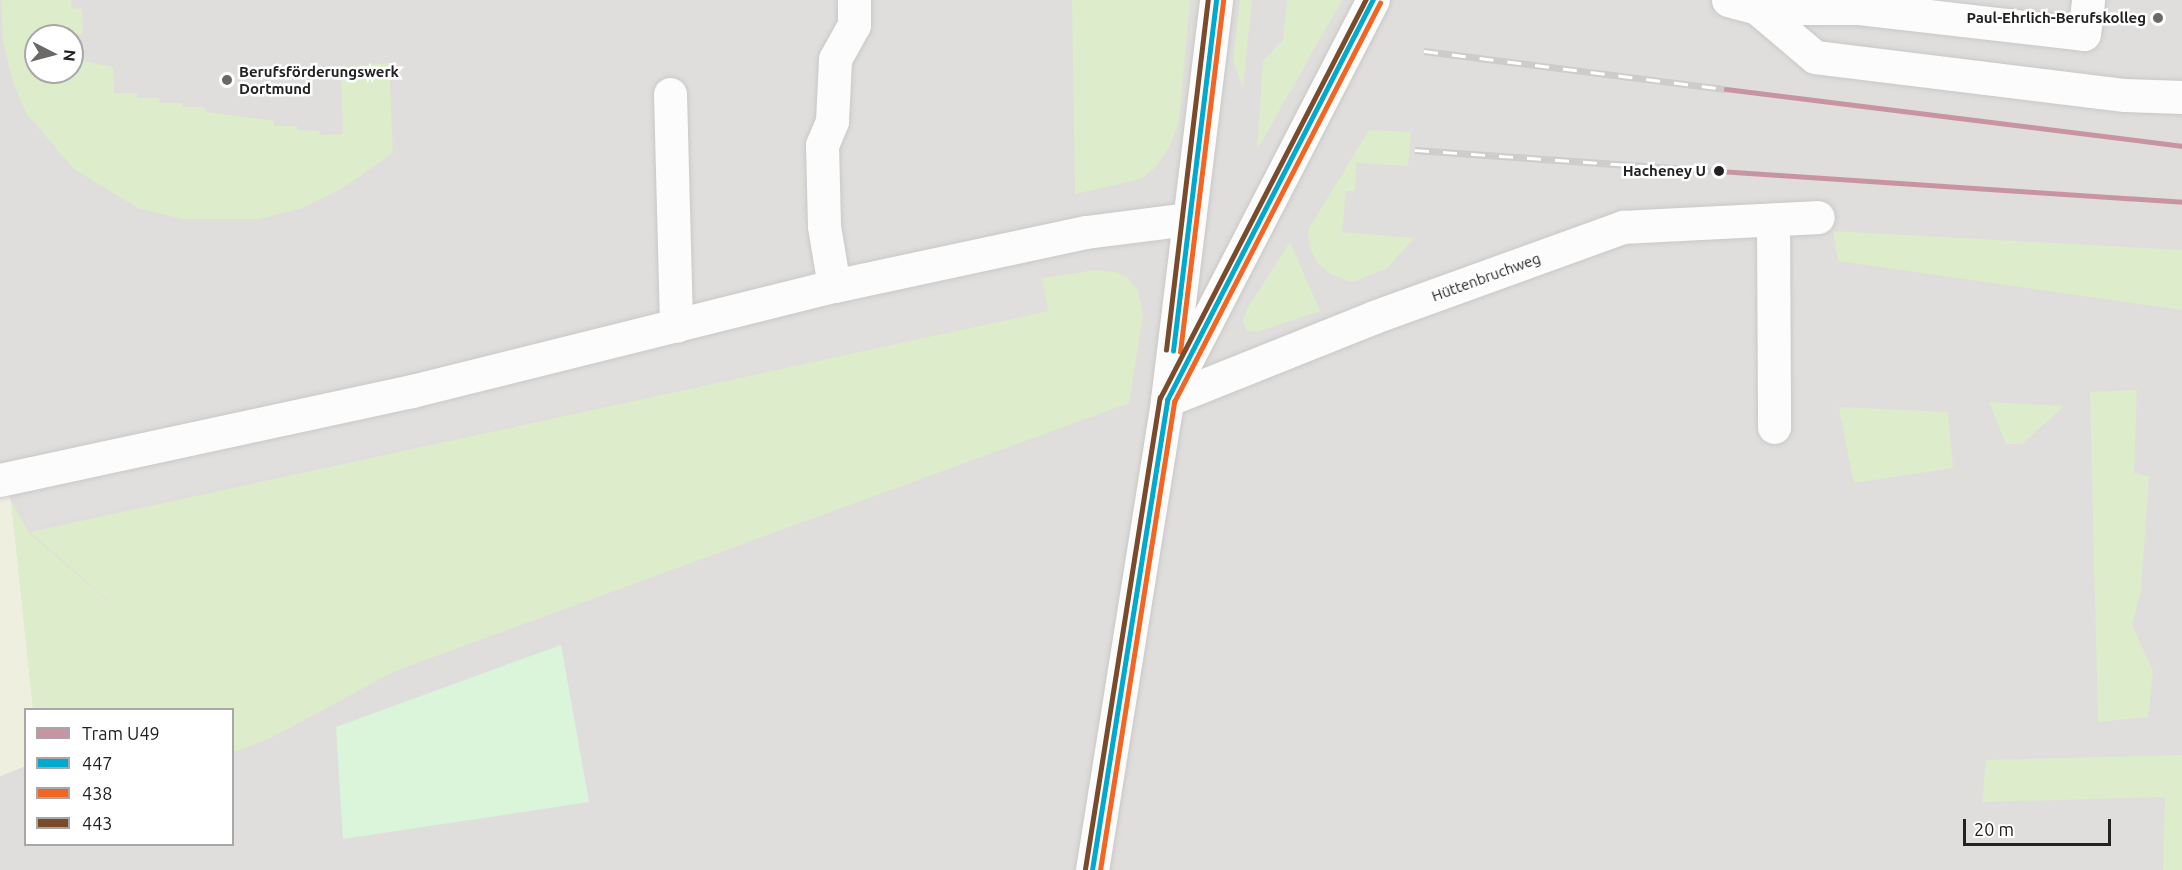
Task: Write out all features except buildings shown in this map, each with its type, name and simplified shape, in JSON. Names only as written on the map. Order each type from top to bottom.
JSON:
[{"type":"street","points":[[834,286],[824,226],[822,145],[832,121],[835,59],[854,25],[854,0]]},
{"type":"street","points":[[1092,870],[1167,400],[1216,0]]},
{"type":"street","points":[[1167,400],[1373,0]]},
{"type":"street","points":[[1742,4],[1859,8],[2084,34],[2088,0]]},
{"type":"street","points":[[1742,4],[1815,57],[2125,95],[2182,98]]},
{"type":"street","points":[[670,94],[676,326]]},
{"type":"street","name":"Hüttenbruchweg","points":[[1167,400],[1374,317],[1623,227],[1818,217]]},
{"type":"street","points":[[0,480],[412,391],[834,286],[1086,232],[1189,219]]},
{"type":"street","points":[[1773,220],[1774,428]]},
{"type":"shaded area","points":[[0,0],[2182,0],[2182,870],[0,870],[0,776],[24,766],[24,846],[234,846],[234,708],[33,708],[11,501],[0,473]]},
{"type":"shaded area","points":[[1039,267],[1048,311],[27,528],[18,484]]},
{"type":"green space","points":[[1,0],[71,0],[72,8],[82,9],[83,24],[24,24],[24,84],[84,84],[84,61],[113,67],[114,93],[137,93],[137,98],[159,98],[160,103],[182,103],[183,107],[205,107],[206,112],[274,121],[274,126],[297,126],[297,130],[319,131],[320,135],[343,134],[341,67],[389,63],[393,153],[341,189],[302,208],[258,219],[183,219],[138,208],[74,169],[26,113],[13,82],[3,42]]},
{"type":"green space","points":[[1072,0],[1190,0],[1179,120],[1170,146],[1156,167],[1140,179],[1075,194]]},
{"type":"green space","points":[[1240,0],[1252,0],[1243,87],[1233,62]]},
{"type":"green space","points":[[1287,0],[1342,0],[1257,150],[1263,61],[1283,40]]},
{"type":"green space","points":[[1369,130],[1411,132],[1408,166],[1356,163],[1355,191],[1346,191],[1342,232],[1414,238],[1387,268],[1353,282],[1332,275],[1318,264],[1310,248],[1308,230]]},
{"type":"green space","points":[[1833,231],[2182,250],[2182,310],[1838,261]]},
{"type":"green space","points":[[1290,242],[1320,311],[1257,332],[1247,331],[1243,322],[1247,309]]},
{"type":"green space","points":[[1096,270],[1116,272],[1129,279],[1138,291],[1143,315],[1129,403],[395,671],[269,739],[234,752],[234,708],[33,708],[11,501],[29,533],[145,633],[30,532],[1048,311],[1042,278]]},
{"type":"green space","points":[[2137,390],[2134,473],[2149,476],[2141,590],[2132,624],[2153,672],[2148,717],[2098,722],[2090,392]]},
{"type":"green space","points":[[1989,402],[2064,406],[2022,444],[2006,444]]},
{"type":"green space","points":[[1839,407],[1948,412],[1953,468],[1854,483]]},
{"type":"green space","points":[[0,473],[11,501],[33,708],[24,708],[24,766],[0,776]]},
{"type":"green space","points":[[561,645],[589,802],[343,839],[336,727]]},
{"type":"green space","points":[[2182,755],[2182,870],[2163,870],[2165,797],[1982,802],[1986,760]]},
{"type":"railway","points":[[1424,51],[1726,89]]},
{"type":"railway","points":[[1415,150],[1719,171]]},
{"type":"tram line","name":"U49","points":[[1726,89],[2182,146]]},
{"type":"tram line","name":"U49","points":[[1719,171],[2182,202]]},
{"type":"transit line","name":"443","points":[[1166,350],[1208,0]]},
{"type":"transit line","name":"447","points":[[1173,351],[1216,0]]},
{"type":"transit line","name":"443","points":[[1085,869],[1160,398],[1365,0]]},
{"type":"transit line","name":"447","points":[[1092,870],[1167,400],[1373,0]]},
{"type":"transit line","name":"438","points":[[1180,352],[1223,1]]},
{"type":"transit line","name":"438","points":[[1100,870],[1174,402],[1380,3]]},
{"type":"place","name":"Paul-Ehrlich-Berufskolleg","points":[[2158,18]]},
{"type":"place","name":"Berufsförderungswerk Dortmund","points":[[227,80]]},
{"type":"place","name":"Hacheney U","points":[[1719,171]]}]
